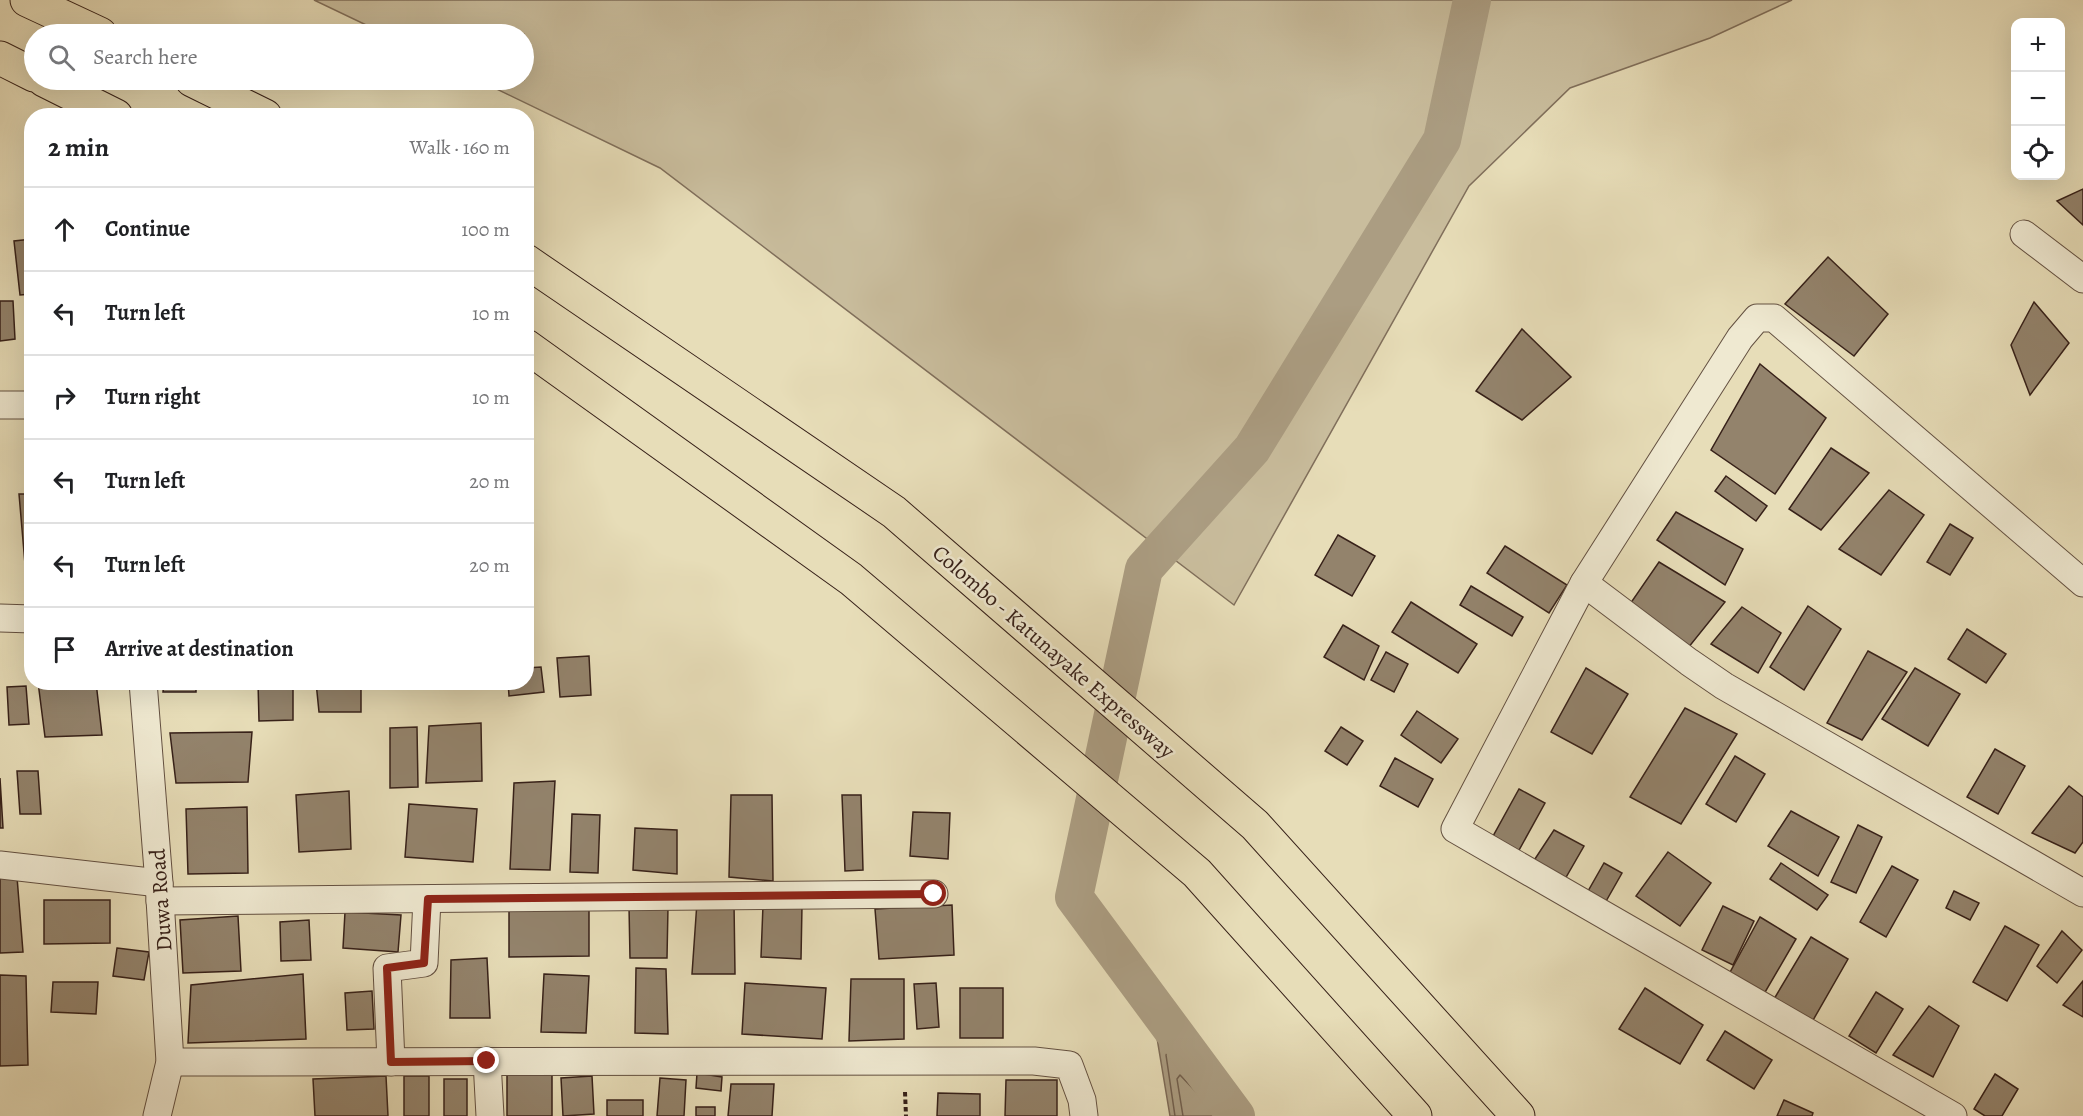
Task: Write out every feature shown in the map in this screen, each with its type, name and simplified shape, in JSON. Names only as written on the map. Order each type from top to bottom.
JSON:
[{"type":"highway","points":[[27,0],[79,24]]},
{"type":"highway","points":[[0,58],[24,70]]},
{"type":"highway","points":[[64,90],[100,108]]},
{"type":"highway","points":[[212,90],[249,108]]},
{"type":"highway","name":"Colombo - Katunayake Expressway","points":[[534,266],[894,512],[1255,825],[1518,1116]]},
{"type":"highway","points":[[534,352],[851,579],[1197,873],[1415,1116]]},
{"type":"street","points":[[2024,234],[2083,279]]},
{"type":"street","points":[[1953,1116],[1455,829],[1584,583],[1740,338],[1757,318],[1774,318],[2083,583]]},
{"type":"street","points":[[0,405],[24,405]]},
{"type":"street","points":[[1584,583],[1724,686],[2083,893]]},
{"type":"street","points":[[0,618],[24,619]]},
{"type":"street","name":"Duwa Road","points":[[144,690],[160,892],[170,1062],[158,1116]]},
{"type":"street","points":[[0,865],[160,892],[428,899],[934,894]]},
{"type":"street","points":[[391,1062],[387,968],[424,963],[428,899]]},
{"type":"street","points":[[487,1061],[490,1116]]},
{"type":"street","points":[[170,1062],[1034,1061],[1068,1065],[1083,1100],[1084,1116]]},
{"type":"shaded area","points":[[314,0],[1792,0],[1710,38],[1570,88],[1469,186],[1234,605],[660,168],[499,90],[534,90],[534,24],[364,24]]},
{"type":"water","points":[[1155,1026],[1233,1111],[1234,1116],[1170,1116]]},
{"type":"building","points":[[2083,189],[2083,225],[2057,201]]},
{"type":"building","points":[[24,240],[24,295],[20,295],[14,241]]},
{"type":"building","points":[[1828,257],[1888,314],[1854,356],[1785,304]]},
{"type":"building","points":[[0,301],[13,301],[15,339],[0,341]]},
{"type":"building","points":[[2034,302],[2069,343],[2030,395],[2011,345]]},
{"type":"building","points":[[1522,329],[1571,377],[1522,420],[1476,391]]},
{"type":"building","points":[[1760,364],[1826,418],[1775,494],[1711,450]]},
{"type":"building","points":[[1831,448],[1869,473],[1821,530],[1789,509]]},
{"type":"building","points":[[1726,476],[1767,506],[1756,521],[1715,491]]},
{"type":"building","points":[[1889,490],[1924,515],[1881,575],[1839,549]]},
{"type":"building","points":[[19,494],[24,494],[24,552]]},
{"type":"building","points":[[1676,512],[1743,549],[1725,585],[1657,540]]},
{"type":"building","points":[[1950,524],[1973,538],[1950,575],[1927,562]]},
{"type":"building","points":[[1338,535],[1375,556],[1352,596],[1315,575]]},
{"type":"building","points":[[1505,546],[1567,585],[1549,613],[1487,573]]},
{"type":"building","points":[[1659,562],[1725,602],[1688,648],[1630,604]]},
{"type":"building","points":[[1471,586],[1523,617],[1512,636],[1460,605]]},
{"type":"building","points":[[1411,602],[1477,644],[1458,673],[1392,632]]},
{"type":"building","points":[[1808,606],[1841,629],[1804,690],[1770,667]]},
{"type":"building","points":[[1742,607],[1781,633],[1758,673],[1711,644]]},
{"type":"building","points":[[1343,625],[1379,646],[1364,680],[1324,657]]},
{"type":"building","points":[[1967,629],[2006,654],[1986,683],[1948,659]]},
{"type":"building","points":[[1868,651],[1907,672],[1862,740],[1827,723]]},
{"type":"building","points":[[1386,652],[1408,664],[1394,692],[1371,680]]},
{"type":"building","points":[[589,656],[591,695],[560,697],[557,658]]},
{"type":"building","points":[[534,667],[541,667],[544,692],[509,696],[509,690],[534,690]]},
{"type":"building","points":[[1586,668],[1628,694],[1592,754],[1551,732]]},
{"type":"building","points":[[1915,668],[1960,694],[1928,746],[1882,719]]},
{"type":"building","points":[[24,686],[29,724],[9,725],[7,687]]},
{"type":"building","points":[[39,690],[97,690],[102,735],[45,737]]},
{"type":"building","points":[[163,690],[196,690],[196,692],[163,692]]},
{"type":"building","points":[[258,690],[293,690],[293,720],[259,721]]},
{"type":"building","points":[[317,690],[361,690],[361,712],[319,712]]},
{"type":"building","points":[[1685,708],[1737,734],[1681,824],[1630,797]]},
{"type":"building","points":[[1417,711],[1458,739],[1441,763],[1401,735]]},
{"type":"building","points":[[481,723],[482,781],[426,783],[429,726]]},
{"type":"building","points":[[417,727],[418,787],[390,788],[390,728]]},
{"type":"building","points":[[1341,727],[1363,741],[1347,765],[1325,751]]},
{"type":"building","points":[[252,732],[248,782],[176,783],[170,733]]},
{"type":"building","points":[[1995,749],[2025,766],[1998,814],[1967,797]]},
{"type":"building","points":[[1735,756],[1765,774],[1736,822],[1706,804]]},
{"type":"building","points":[[1395,758],[1433,779],[1418,807],[1380,786]]},
{"type":"building","points":[[17,771],[38,771],[41,814],[20,814]]},
{"type":"building","points":[[0,778],[3,828],[0,828]]},
{"type":"building","points":[[555,781],[550,870],[510,869],[514,783]]},
{"type":"building","points":[[2069,786],[2083,797],[2083,842],[2075,853],[2032,833]]},
{"type":"building","points":[[1519,789],[1545,803],[1518,852],[1492,838]]},
{"type":"building","points":[[349,791],[351,849],[299,852],[296,795]]},
{"type":"building","points":[[731,795],[772,795],[773,881],[729,877]]},
{"type":"building","points":[[842,795],[861,795],[863,870],[845,871]]},
{"type":"building","points":[[409,804],[477,809],[473,862],[405,857]]},
{"type":"building","points":[[247,807],[248,873],[188,874],[186,809]]},
{"type":"building","points":[[1791,811],[1839,837],[1818,876],[1768,846]]},
{"type":"building","points":[[913,812],[950,813],[948,859],[910,856]]},
{"type":"building","points":[[572,814],[600,815],[598,873],[570,872]]},
{"type":"building","points":[[1858,825],[1882,837],[1856,893],[1831,882]]},
{"type":"building","points":[[635,828],[677,830],[677,874],[633,870]]},
{"type":"building","points":[[1554,830],[1584,846],[1561,886],[1529,868]]},
{"type":"building","points":[[1668,852],[1711,883],[1680,926],[1636,896]]},
{"type":"building","points":[[1604,863],[1622,873],[1601,910],[1583,900]]},
{"type":"building","points":[[1781,863],[1828,895],[1817,910],[1770,879]]},
{"type":"building","points":[[1892,866],[1918,880],[1886,937],[1860,922]]},
{"type":"building","points":[[0,877],[17,877],[23,952],[0,953]]},
{"type":"building","points":[[1954,891],[1979,903],[1970,920],[1946,908]]},
{"type":"building","points":[[44,900],[110,900],[110,943],[44,944]]},
{"type":"building","points":[[697,902],[734,903],[735,974],[692,974]]},
{"type":"building","points":[[589,905],[589,956],[509,957],[509,906]]},
{"type":"building","points":[[763,905],[802,906],[801,959],[761,957]]},
{"type":"building","points":[[952,905],[954,955],[879,959],[875,909]]},
{"type":"building","points":[[629,906],[668,907],[667,958],[630,958]]},
{"type":"building","points":[[1723,906],[1754,921],[1733,965],[1702,950]]},
{"type":"building","points":[[345,912],[401,915],[398,952],[343,948]]},
{"type":"building","points":[[238,916],[241,971],[183,973],[180,920]]},
{"type":"building","points":[[1760,917],[1796,939],[1764,994],[1728,976]]},
{"type":"building","points":[[309,920],[311,960],[281,961],[280,922]]},
{"type":"building","points":[[2005,926],[2039,945],[2007,1001],[1973,982]]},
{"type":"building","points":[[2062,931],[2082,950],[2057,983],[2037,966]]},
{"type":"building","points":[[1811,937],[1848,959],[1812,1022],[1774,999]]},
{"type":"building","points":[[117,948],[149,952],[144,980],[113,976]]},
{"type":"building","points":[[487,958],[490,1018],[450,1018],[451,960]]},
{"type":"building","points":[[636,968],[666,969],[668,1034],[635,1033]]},
{"type":"building","points":[[303,974],[306,1039],[188,1043],[191,985]]},
{"type":"building","points":[[544,974],[589,976],[586,1033],[541,1032]]},
{"type":"building","points":[[0,975],[26,976],[28,1065],[0,1066]]},
{"type":"building","points":[[851,979],[904,979],[904,1039],[849,1041]]},
{"type":"building","points":[[2083,981],[2083,1017],[2063,1005]]},
{"type":"building","points":[[53,982],[98,982],[96,1014],[51,1012]]},
{"type":"building","points":[[745,983],[826,988],[822,1039],[742,1034]]},
{"type":"building","points":[[936,983],[939,1027],[917,1029],[914,984]]},
{"type":"building","points":[[960,988],[1003,988],[1003,1038],[960,1038]]},
{"type":"building","points":[[1645,988],[1703,1025],[1680,1064],[1619,1029]]},
{"type":"building","points":[[372,991],[374,1029],[347,1030],[345,993]]},
{"type":"building","points":[[1876,992],[1903,1009],[1876,1053],[1849,1036]]},
{"type":"building","points":[[1929,1006],[1959,1026],[1933,1077],[1893,1055]]},
{"type":"building","points":[[1725,1031],[1772,1060],[1754,1089],[1707,1060]]},
{"type":"building","points":[[552,1073],[552,1116],[507,1116],[507,1074]]},
{"type":"building","points":[[697,1073],[722,1077],[721,1091],[696,1088]]},
{"type":"building","points":[[1995,1074],[2018,1089],[2002,1116],[1985,1116],[1974,1109]]},
{"type":"building","points":[[386,1076],[388,1116],[315,1116],[313,1079]]},
{"type":"building","points":[[404,1076],[429,1076],[429,1116],[404,1116]]},
{"type":"building","points":[[592,1076],[594,1114],[563,1116],[561,1078]]},
{"type":"building","points":[[660,1078],[686,1080],[684,1116],[657,1116]]},
{"type":"building","points":[[444,1079],[467,1079],[467,1116],[444,1116]]},
{"type":"building","points":[[1006,1080],[1057,1080],[1057,1116],[1005,1116]]},
{"type":"building","points":[[731,1084],[774,1084],[772,1116],[728,1116]]},
{"type":"building","points":[[938,1093],[980,1094],[980,1116],[937,1116]]},
{"type":"building","points":[[607,1100],[643,1100],[643,1116],[607,1116]]},
{"type":"building","points":[[1784,1100],[1813,1113],[1812,1116],[1777,1116]]},
{"type":"building","points":[[696,1107],[715,1107],[715,1116],[696,1116]]},
{"type":"waterway","points":[[1236,1116],[1074,897],[1144,569],[1252,449],[1442,140],[1472,0]]},
{"type":"route","points":[[487,1061],[391,1062],[387,968],[424,963],[428,899],[934,894]]}]
